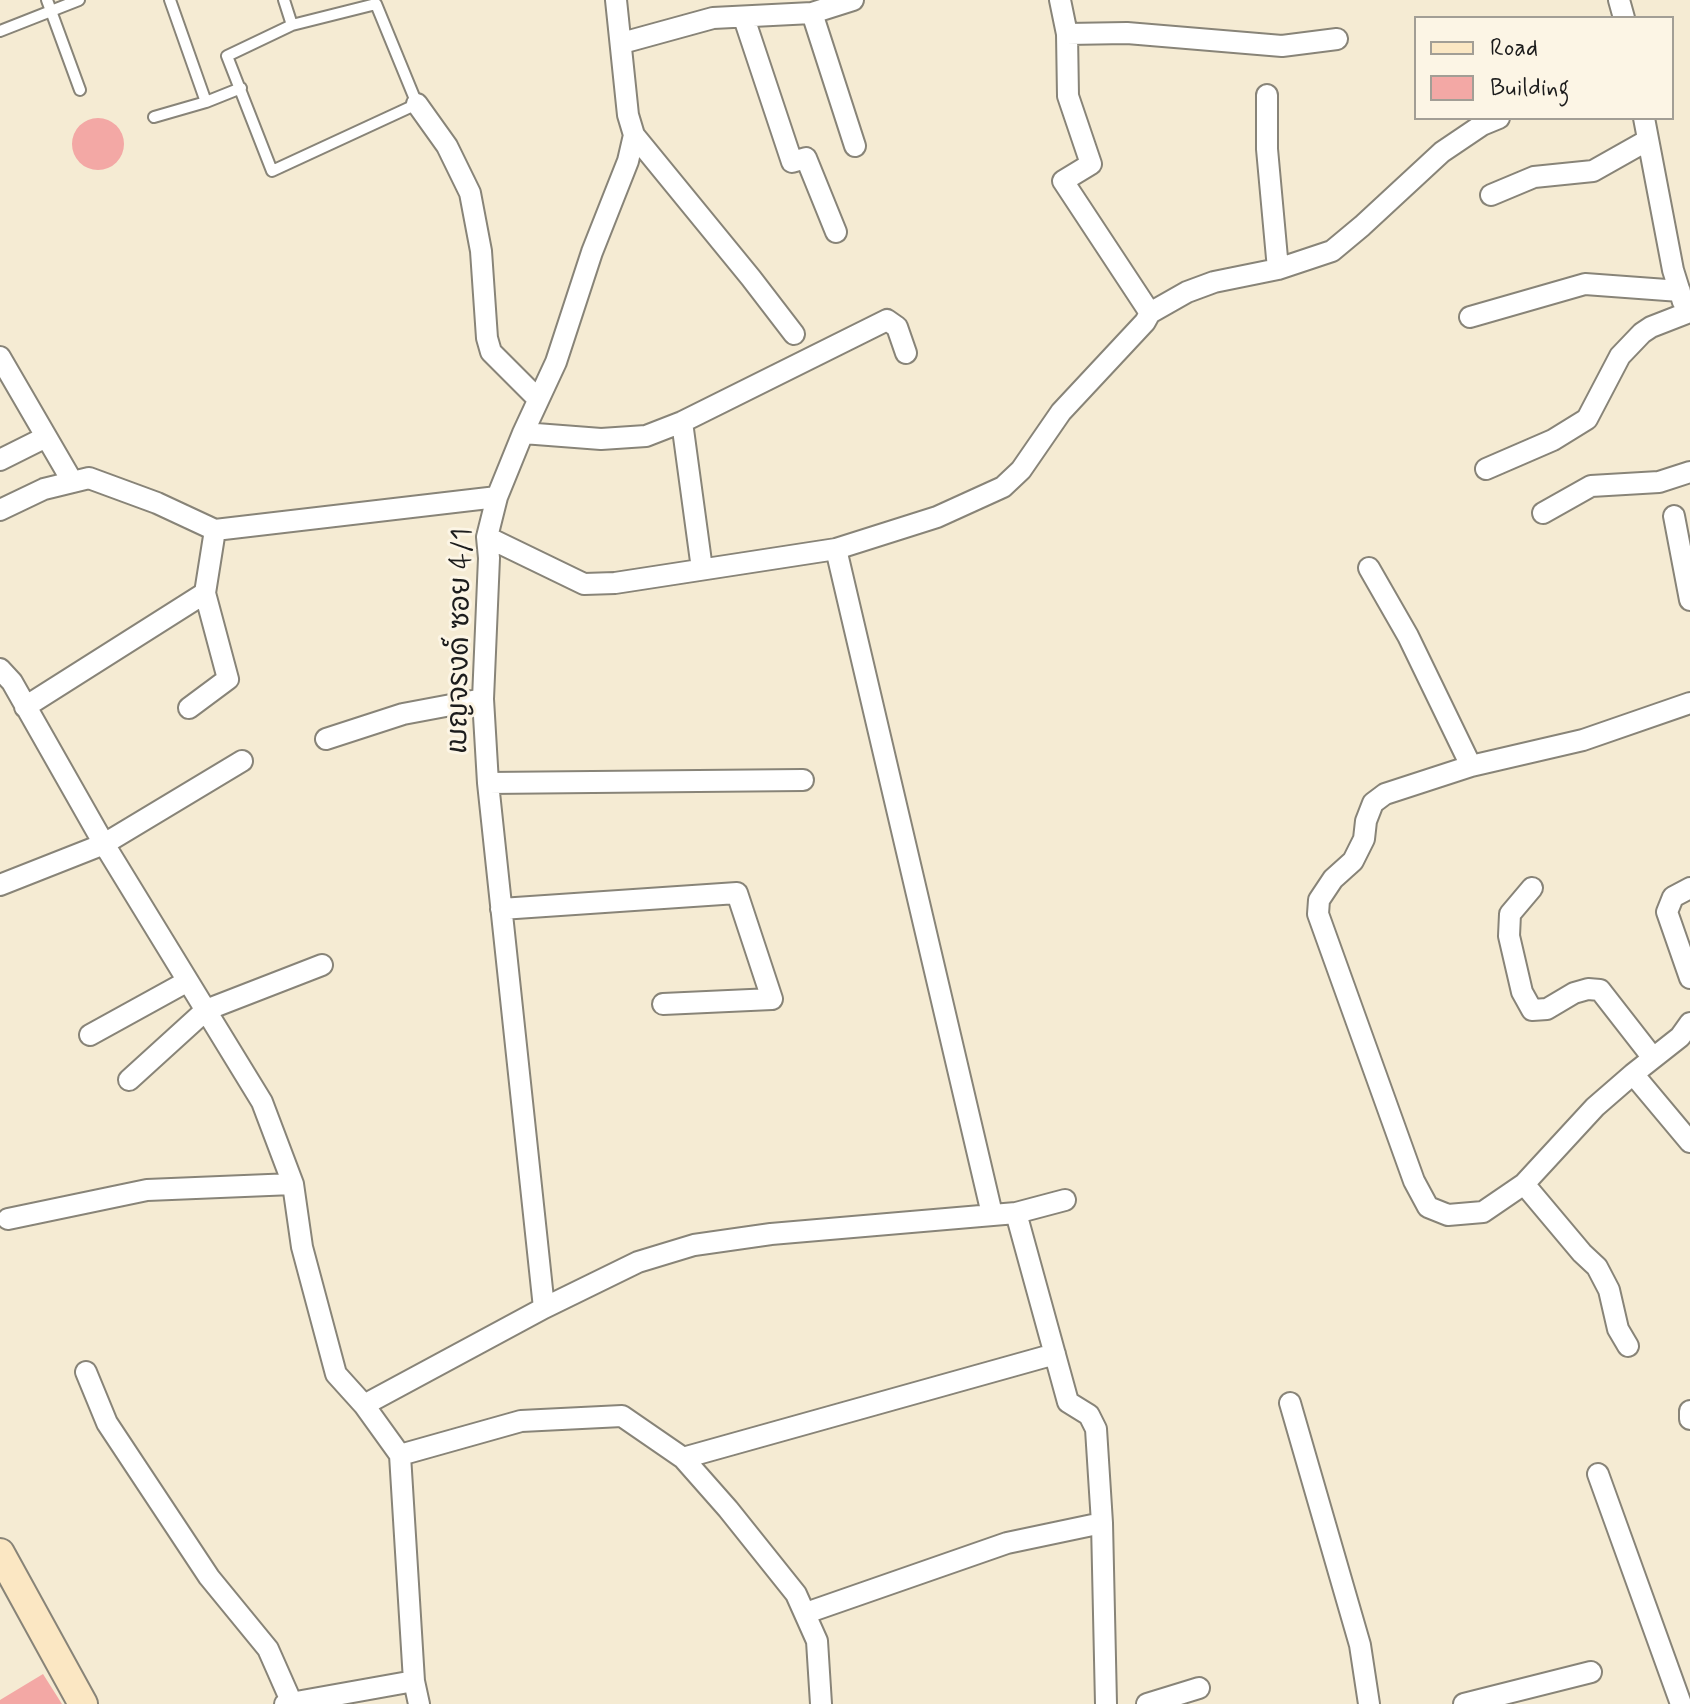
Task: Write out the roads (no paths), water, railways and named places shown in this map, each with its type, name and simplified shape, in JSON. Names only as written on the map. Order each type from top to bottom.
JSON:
[{"type":"street","name":"เบญจรงด์ ซอย 4/1","points":[[544,1308],[488,783],[483,699],[489,558],[487,537],[497,497],[556,362],[592,252],[628,161],[634,135],[628,115],[616,0]]},
{"type":"street","points":[[622,43],[713,18],[812,13],[852,0]]},
{"type":"street","points":[[1060,0],[1067,34],[1068,96],[1091,164],[1063,181],[1150,313]]},
{"type":"street","points":[[812,13],[855,146]]},
{"type":"street","points":[[744,18],[792,162],[806,158],[836,232]]},
{"type":"street","points":[[1067,34],[1127,33],[1282,46],[1337,39]]},
{"type":"street","points":[[1267,95],[1267,149],[1278,269]]},
{"type":"street","points":[[417,104],[447,146],[470,193],[481,251],[487,338],[491,352],[538,399]]},
{"type":"street","points":[[487,537],[584,584],[615,583],[836,549],[937,517],[1003,487],[1021,470],[1061,412],[1150,313],[1187,292],[1214,282],[1278,269],[1332,251],[1442,152],[1494,120]]},
{"type":"street","points":[[1486,469],[1553,440],[1587,419],[1620,356],[1642,333],[1651,327],[1689,316],[1680,291],[1644,120]]},
{"type":"street","points":[[634,135],[794,334]]},
{"type":"street","points":[[1491,195],[1534,177],[1593,171],[1648,140]]},
{"type":"street","points":[[1470,317],[1585,284],[1680,291]]},
{"type":"street","points":[[523,433],[601,439],[646,436],[682,422],[887,320],[897,327],[906,353]]},
{"type":"street","points":[[0,357],[72,481]]},
{"type":"street","points":[[682,422],[702,569]]},
{"type":"street","points":[[0,460],[46,437]]},
{"type":"street","points":[[1543,513],[1591,486],[1659,482],[1690,472]]},
{"type":"street","points":[[0,510],[44,489],[89,478],[157,503],[215,530],[497,497]]},
{"type":"street","points":[[1674,516],[1690,600]]},
{"type":"street","points":[[189,708],[228,679],[205,593],[215,530]]},
{"type":"street","points":[[836,549],[992,1214]]},
{"type":"street","points":[[1369,568],[1408,636],[1471,766]]},
{"type":"street","points":[[25,707],[205,593]]},
{"type":"street","points":[[4,680],[25,707],[104,844],[262,1102],[293,1184],[302,1247],[336,1374],[364,1405],[400,1455],[414,1681],[419,1704]]},
{"type":"street","points":[[326,739],[403,714],[483,699]]},
{"type":"street","points":[[1690,703],[1583,740],[1471,766],[1385,794],[1373,803],[1366,821],[1364,839],[1353,861],[1333,879],[1319,900],[1318,914],[1414,1181],[1428,1207],[1448,1215],[1483,1212],[1524,1184],[1595,1107],[1680,1037],[1690,1023]]},
{"type":"street","points":[[0,885],[104,844],[242,761]]},
{"type":"street","points":[[488,783],[803,780]]},
{"type":"street","points":[[1532,888],[1510,914],[1509,936],[1522,992],[1532,1010],[1547,1009],[1574,993],[1600,990],[1653,1058]]},
{"type":"street","points":[[1690,888],[1673,897],[1667,912],[1690,978]]},
{"type":"street","points":[[501,909],[737,893],[772,999],[663,1004]]},
{"type":"street","points":[[129,1080],[206,1010],[322,965]]},
{"type":"street","points":[[90,1035],[188,981]]},
{"type":"street","points":[[1633,1074],[1690,1142]]},
{"type":"street","points":[[8,1219],[147,1190],[293,1184]]},
{"type":"street","points":[[1524,1184],[1597,1267],[1609,1290],[1618,1329],[1628,1346]]},
{"type":"street","points":[[364,1405],[544,1308],[638,1262],[694,1245],[771,1234],[1016,1213],[1065,1200]]},
{"type":"street","points":[[1016,1213],[1068,1402],[1089,1415],[1096,1429],[1102,1523],[1106,1704]]},
{"type":"street","points":[[683,1458],[1055,1354]]},
{"type":"street","points":[[86,1372],[107,1423],[209,1577],[268,1649],[288,1702],[414,1681]]},
{"type":"street","points":[[1290,1403],[1360,1645],[1369,1704]]},
{"type":"street","points":[[1690,1411],[1690,1419]]},
{"type":"street","points":[[400,1455],[521,1421],[622,1416],[683,1458],[786,1582],[806,1613],[817,1641],[821,1704]]},
{"type":"street","points":[[1598,1474],[1686,1703]]},
{"type":"street","points":[[806,1613],[1007,1543],[1102,1523]]},
{"type":"street","points":[[0,1553],[83,1704]]},
{"type":"street","points":[[1464,1704],[1536,1696],[1591,1672]]},
{"type":"street","points":[[1147,1704],[1199,1688]]},
{"type":"lane","points":[[0,31],[50,6],[79,0]]},
{"type":"lane","points":[[170,0],[206,102]]},
{"type":"lane","points":[[284,0],[292,25]]},
{"type":"lane","points":[[376,4],[417,104],[272,171],[241,88],[227,56],[292,25],[376,4]]},
{"type":"lane","points":[[50,6],[80,90]]},
{"type":"lane","points":[[154,117],[241,88]]}]
